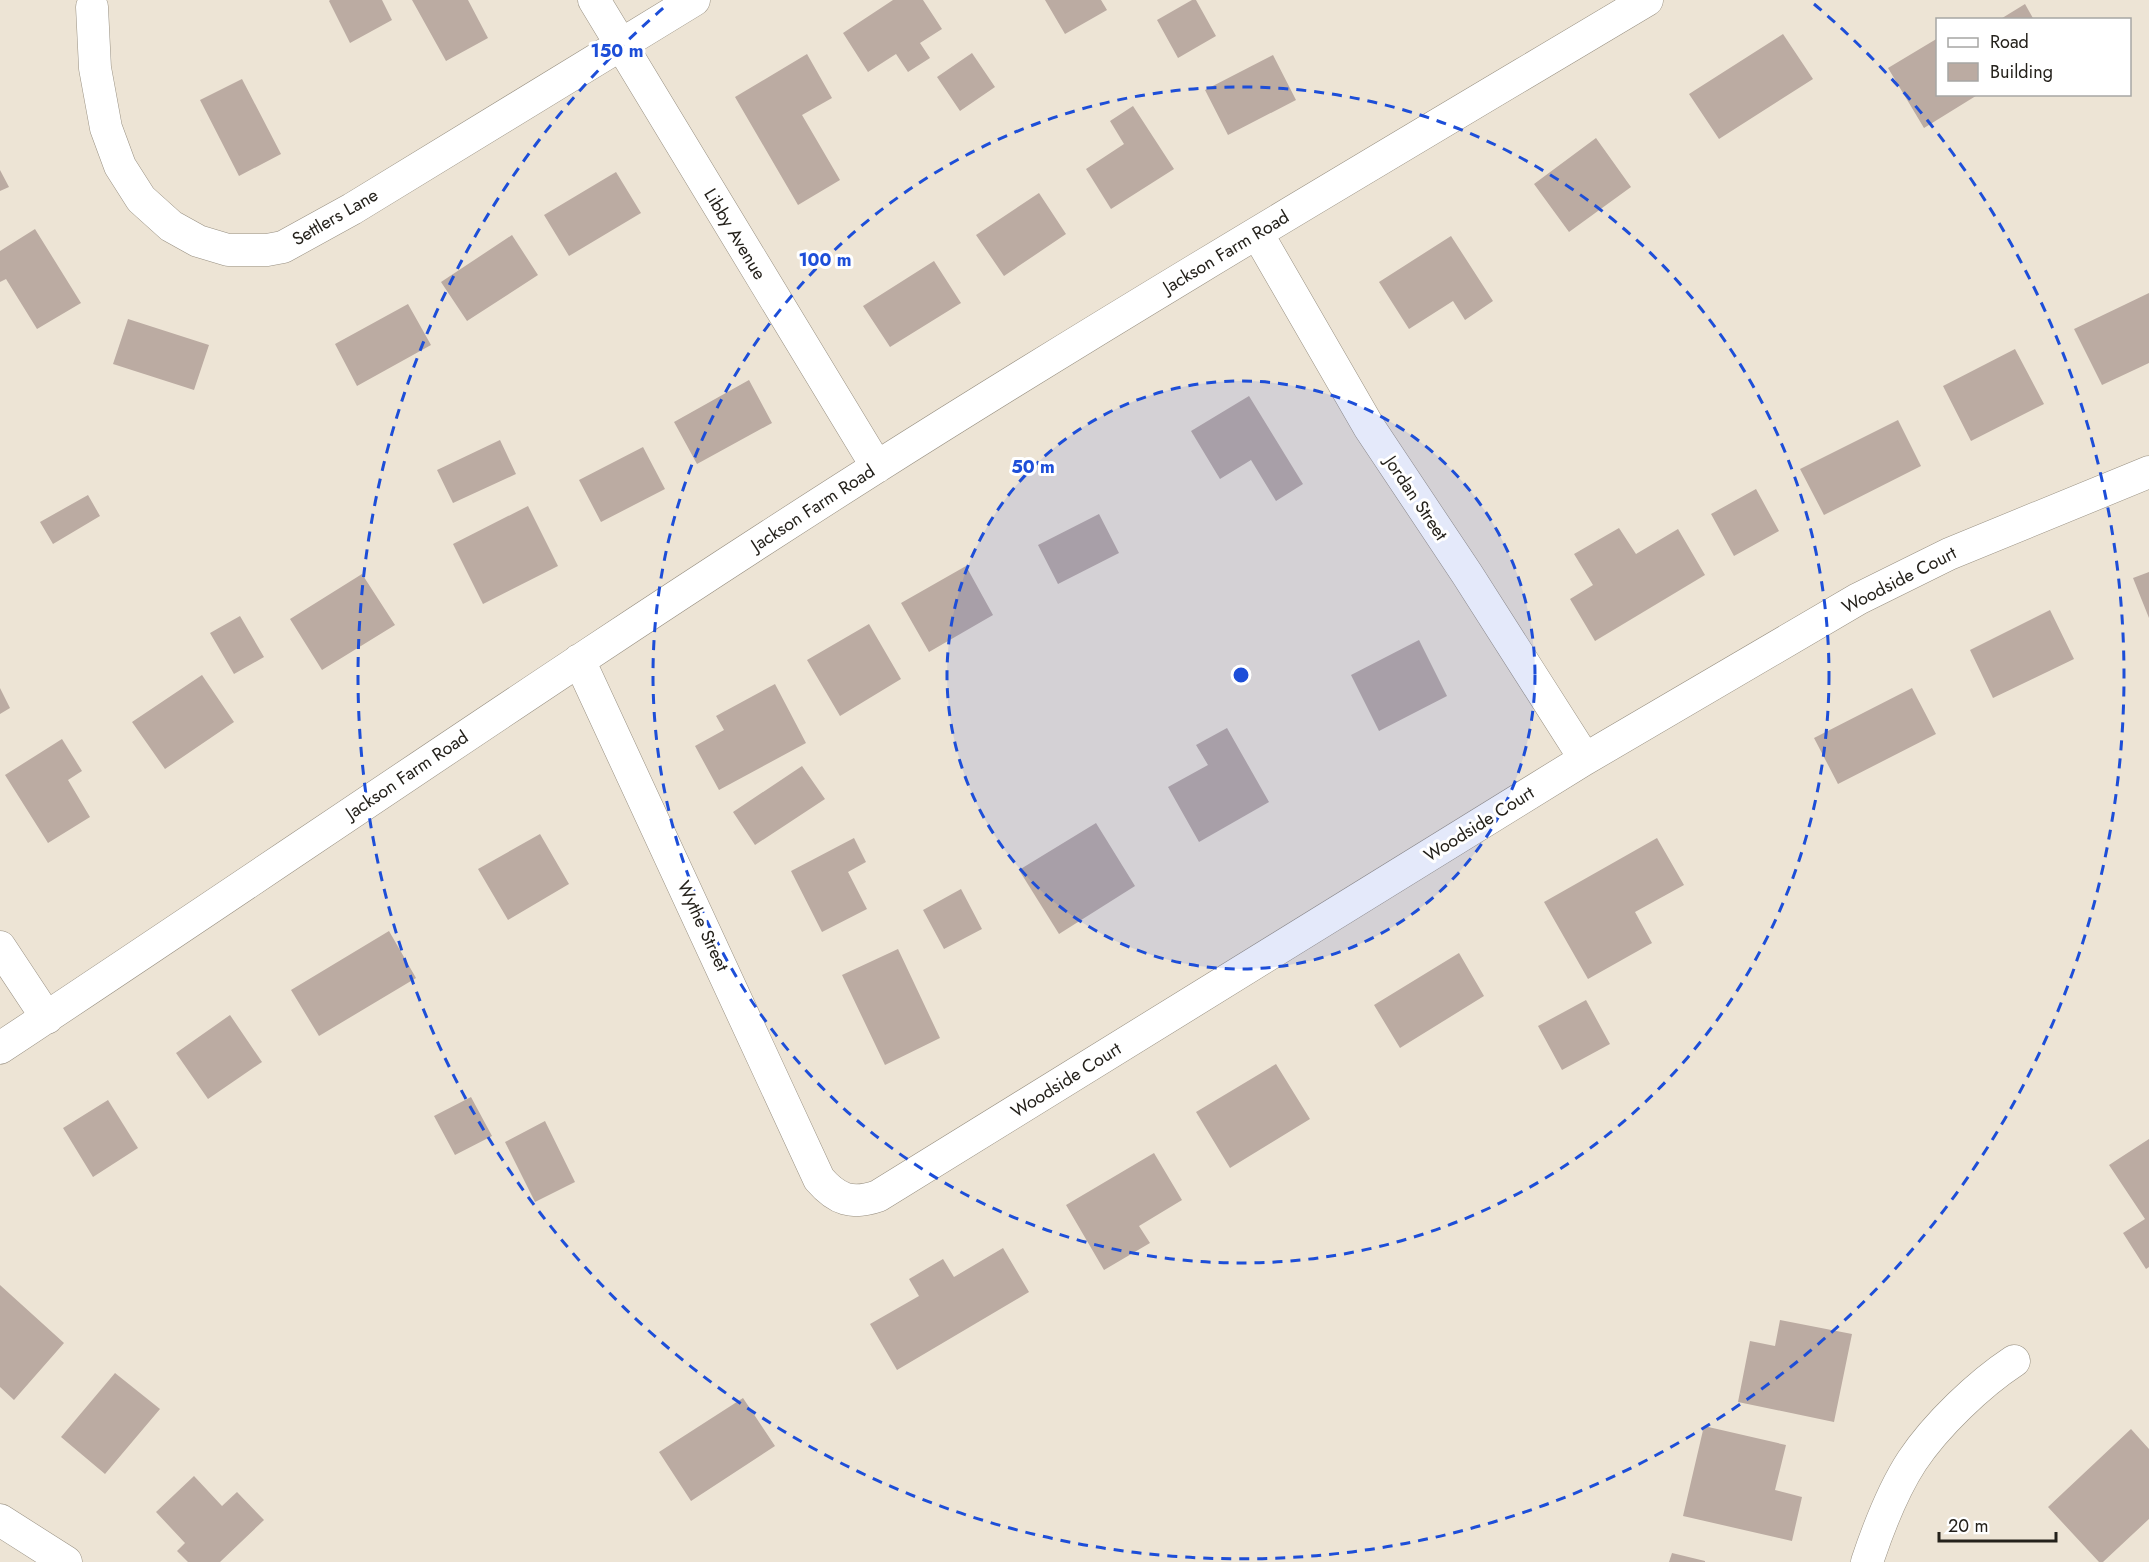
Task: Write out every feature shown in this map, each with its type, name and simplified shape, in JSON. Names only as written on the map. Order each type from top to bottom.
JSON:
[{"type":"street","name":"Libby Avenue","points":[[594,0],[877,467]]},
{"type":"street","name":"Settlers Lane","points":[[92,7],[95,68],[106,128],[120,166],[141,199],[171,226],[198,241],[228,250],[267,250],[282,247],[362,203],[694,0]]},
{"type":"street","name":"Jackson Farm Road","points":[[0,1048],[579,660],[877,467],[1257,233],[1647,0]]},
{"type":"street","name":"Jordan Street","points":[[1257,233],[1369,427],[1467,574],[1585,759]]},
{"type":"street","name":"Woodside Court","points":[[830,1191],[848,1200],[863,1201],[878,1196],[1585,759],[1858,599],[1949,554],[2149,472]]},
{"type":"street","name":"Wythe Street","points":[[579,660],[819,1179],[830,1191]]},
{"type":"street","points":[[0,946],[47,1017]]},
{"type":"street","points":[[1867,1562],[1880,1523],[1911,1461],[1935,1431],[1992,1376],[2014,1361]]},
{"type":"street","points":[[0,1520],[66,1562]]},
{"type":"building","points":[[330,0],[382,0],[392,20],[350,43]]},
{"type":"building","points":[[412,0],[468,0],[488,38],[446,61]]},
{"type":"building","points":[[893,0],[923,0],[942,29],[920,43],[930,58],[908,72],[896,54],[868,72],[843,33]]},
{"type":"building","points":[[1045,0],[1101,0],[1107,10],[1065,34]]},
{"type":"building","points":[[1192,0],[1196,0],[1216,36],[1178,58],[1157,20]]},
{"type":"building","points":[[2025,4],[2033,18],[2002,18]]},
{"type":"building","points":[[1783,34],[1813,79],[1719,139],[1689,94]]},
{"type":"building","points":[[1936,39],[1936,96],[1976,96],[1924,128],[1888,68]]},
{"type":"building","points":[[972,53],[995,87],[960,111],[937,77]]},
{"type":"building","points":[[807,54],[832,98],[802,115],[840,180],[798,205],[735,97]]},
{"type":"building","points":[[1273,55],[1296,100],[1228,135],[1205,90]]},
{"type":"building","points":[[242,79],[281,154],[239,176],[200,100]]},
{"type":"building","points":[[1133,106],[1174,169],[1111,209],[1086,169],[1124,144],[1110,121]]},
{"type":"building","points":[[1596,138],[1631,187],[1569,232],[1534,184]]},
{"type":"building","points":[[0,170],[9,187],[0,191]]},
{"type":"building","points":[[616,172],[641,213],[569,256],[544,215]]},
{"type":"building","points":[[1039,193],[1066,234],[1004,276],[976,235]]},
{"type":"building","points":[[35,229],[81,303],[37,329],[6,279],[0,282],[0,251]]},
{"type":"building","points":[[512,235],[538,275],[467,321],[441,282]]},
{"type":"building","points":[[1451,236],[1493,301],[1465,320],[1453,301],[1409,329],[1379,282]]},
{"type":"building","points":[[934,261],[961,303],[890,347],[863,306]]},
{"type":"building","points":[[2149,293],[2149,363],[2102,385],[2074,329]]},
{"type":"building","points":[[408,304],[431,345],[357,386],[335,344]]},
{"type":"building","points":[[128,319],[209,345],[194,390],[113,364]]},
{"type":"building","points":[[2015,349],[2044,404],[1971,441],[1943,386]]},
{"type":"building","points":[[749,380],[772,423],[697,464],[674,422]]},
{"type":"building","points":[[1249,396],[1303,484],[1276,501],[1251,460],[1220,479],[1191,431]]},
{"type":"building","points":[[1898,420],[1921,466],[1824,515],[1800,469]]},
{"type":"building","points":[[500,440],[516,474],[453,503],[437,470]]},
{"type":"building","points":[[643,447],[665,489],[601,522],[579,480]]},
{"type":"building","points":[[1756,489],[1779,531],[1734,556],[1711,514]]},
{"type":"building","points":[[88,495],[100,516],[53,544],[40,522]]},
{"type":"building","points":[[528,506],[558,566],[483,604],[453,544]]},
{"type":"building","points":[[1099,514],[1119,553],[1058,584],[1038,545]]},
{"type":"building","points":[[1619,528],[1636,554],[1678,529],[1705,575],[1595,641],[1570,599],[1593,585],[1574,554]]},
{"type":"building","points":[[966,566],[993,615],[929,652],[901,603]]},
{"type":"building","points":[[2149,572],[2149,618],[2133,578]]},
{"type":"building","points":[[362,574],[395,625],[322,670],[290,619]]},
{"type":"building","points":[[2050,610],[2074,659],[1993,698],[1970,650]]},
{"type":"building","points":[[240,616],[264,657],[234,674],[210,633]]},
{"type":"building","points":[[869,624],[901,679],[840,716],[807,660]]},
{"type":"building","points":[[1419,640],[1447,696],[1379,731],[1351,675]]},
{"type":"building","points":[[202,675],[234,722],[165,769],[132,722]]},
{"type":"building","points":[[775,684],[806,743],[719,790],[695,746],[724,730],[716,716]]},
{"type":"building","points":[[0,688],[10,708],[0,714]]},
{"type":"building","points":[[1912,688],[1936,734],[1838,784],[1814,738]]},
{"type":"building","points":[[1227,728],[1269,802],[1199,842],[1168,787],[1208,765],[1196,745]]},
{"type":"building","points":[[62,739],[82,771],[68,780],[90,817],[48,843],[5,775]]},
{"type":"building","points":[[802,766],[825,799],[755,845],[733,812]]},
{"type":"building","points":[[1096,823],[1135,886],[1059,934],[1019,870]]},
{"type":"building","points":[[540,834],[569,884],[508,920],[478,869]]},
{"type":"building","points":[[854,838],[866,862],[848,872],[867,909],[822,932],[791,871]]},
{"type":"building","points":[[1657,838],[1684,885],[1635,912],[1652,943],[1588,979],[1544,902]]},
{"type":"building","points":[[961,889],[982,929],[944,949],[923,910]]},
{"type":"building","points":[[389,931],[416,978],[319,1036],[291,990]]},
{"type":"building","points":[[898,949],[940,1038],[885,1065],[842,975]]},
{"type":"building","points":[[1459,953],[1484,996],[1400,1048],[1374,1005]]},
{"type":"building","points":[[1586,1000],[1610,1044],[1562,1070],[1538,1026]]},
{"type":"building","points":[[230,1015],[262,1062],[208,1099],[176,1053]]},
{"type":"building","points":[[1276,1064],[1310,1119],[1230,1168],[1196,1112]]},
{"type":"building","points":[[471,1097],[492,1136],[455,1155],[434,1116]]},
{"type":"building","points":[[108,1100],[138,1148],[93,1177],[63,1128]]},
{"type":"building","points":[[545,1121],[575,1182],[535,1202],[505,1142]]},
{"type":"building","points":[[2149,1139],[2149,1267],[2146,1269],[2123,1233],[2145,1219],[2109,1165]]},
{"type":"building","points":[[1154,1153],[1182,1200],[1139,1226],[1150,1243],[1104,1270],[1066,1205]]},
{"type":"building","points":[[1003,1248],[1029,1292],[897,1370],[870,1324],[919,1296],[909,1279],[943,1259],[954,1277]]},
{"type":"building","points":[[0,1285],[64,1343],[14,1400],[0,1387]]},
{"type":"building","points":[[1780,1320],[1852,1334],[1834,1422],[1738,1402],[1750,1341],[1775,1346]]},
{"type":"building","points":[[115,1373],[160,1409],[105,1474],[61,1437]]},
{"type":"building","points":[[743,1398],[775,1446],[691,1501],[659,1452]]},
{"type":"building","points":[[1704,1426],[1786,1445],[1775,1490],[1802,1497],[1792,1541],[1683,1516]]},
{"type":"building","points":[[2131,1429],[2149,1449],[2149,1519],[2103,1562],[2099,1562],[2048,1507]]},
{"type":"building","points":[[194,1476],[222,1506],[237,1492],[264,1520],[220,1562],[188,1562],[177,1551],[185,1543],[156,1512]]},
{"type":"building","points":[[1672,1553],[1705,1561],[1705,1562],[1669,1562]]}]
